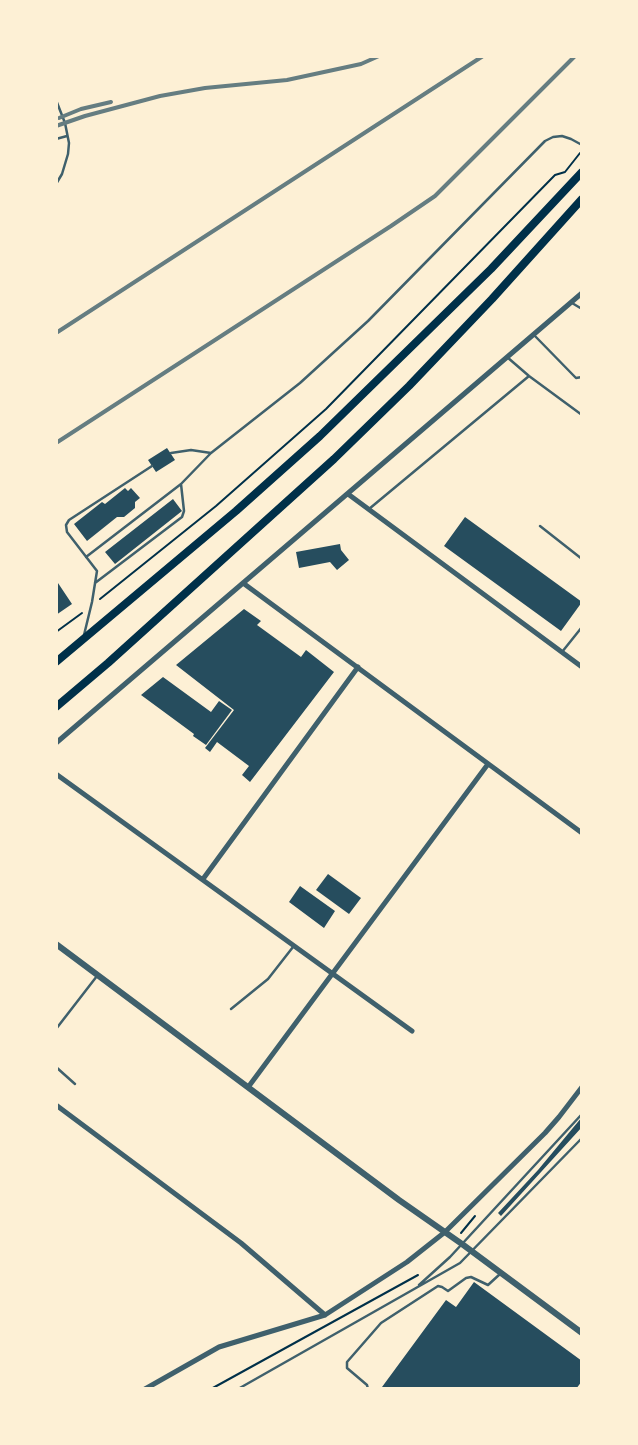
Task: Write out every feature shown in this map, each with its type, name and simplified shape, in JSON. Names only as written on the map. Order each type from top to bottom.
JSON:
[{"type":"main road","points":[[56,662],[236,511],[320,436],[491,269],[582,172]]},
{"type":"main road","points":[[56,707],[108,663],[341,452],[409,386],[492,299],[582,199]]},
{"type":"street","points":[[56,743],[582,293]]},
{"type":"street","points":[[348,494],[582,667]]},
{"type":"street","points":[[243,583],[582,833]]},
{"type":"street","points":[[203,879],[358,667]]},
{"type":"street","points":[[249,1086],[488,764]]},
{"type":"street","points":[[56,774],[412,1031]]},
{"type":"street","points":[[56,944],[249,1086],[399,1200],[582,1332]]},
{"type":"street","points":[[146,1389],[219,1348],[325,1315],[407,1262],[445,1232],[545,1133],[582,1087]]},
{"type":"street","points":[[56,1105],[241,1243],[325,1315]]},
{"type":"lane","points":[[56,100],[68,136],[68,154],[62,174],[56,184]]},
{"type":"lane","points":[[56,139],[68,136]]},
{"type":"lane","points":[[86,557],[181,484],[211,453],[300,383],[368,321],[545,141],[562,136],[582,145]]},
{"type":"lane","points":[[571,302],[582,309]]},
{"type":"lane","points":[[534,335],[576,378],[582,377]]},
{"type":"lane","points":[[507,357],[529,376],[582,415]]},
{"type":"lane","points":[[369,509],[529,376]]},
{"type":"lane","points":[[171,453],[191,450],[211,453]]},
{"type":"lane","points":[[82,641],[97,571],[67,532],[66,526],[69,520],[152,466]]},
{"type":"lane","points":[[95,583],[182,517],[184,504],[181,484]]},
{"type":"lane","points":[[540,526],[582,558]]},
{"type":"lane","points":[[562,652],[582,627]]},
{"type":"lane","points":[[231,1009],[268,978],[294,945]]},
{"type":"lane","points":[[56,1028],[98,975]]},
{"type":"lane","points":[[56,1067],[75,1084]]},
{"type":"lane","points":[[414,1289],[462,1244],[582,1114]]},
{"type":"lane","points":[[238,1389],[460,1264],[582,1138]]},
{"type":"lane","points":[[368,1389],[367,1384],[347,1368],[346,1362],[381,1323],[438,1286],[448,1291],[466,1278],[471,1277],[488,1285],[501,1273]]},
{"type":"path","points":[[56,632],[216,506],[326,409],[555,175],[565,172],[580,152]]},
{"type":"path","points":[[211,1389],[425,1271]]},
{"type":"building","points":[[167,448],[175,460],[156,472],[148,460]]},
{"type":"building","points":[[125,488],[128,491],[131,488],[140,498],[135,502],[135,508],[124,517],[117,517],[87,541],[74,524],[102,502],[105,504]]},
{"type":"building","points":[[173,499],[182,511],[115,564],[105,552]]},
{"type":"building","points":[[465,517],[582,602],[561,631],[444,546]]},
{"type":"building","points":[[340,544],[341,550],[349,560],[337,570],[330,562],[299,568],[296,552]]},
{"type":"building","points":[[56,580],[72,604],[56,615]]},
{"type":"building","points":[[244,609],[261,621],[257,625],[301,657],[306,650],[334,672],[250,782],[242,775],[249,766],[217,742],[210,752],[205,748],[234,710],[176,665]]},
{"type":"building","points":[[163,677],[211,712],[219,701],[232,710],[206,745],[141,695]]},
{"type":"building","points":[[328,874],[361,898],[349,914],[316,890]]},
{"type":"building","points":[[300,886],[335,911],[324,928],[289,902]]},
{"type":"building","points":[[582,1117],[582,1127],[501,1216],[498,1213],[538,1170]]},
{"type":"building","points":[[474,1282],[582,1361],[582,1381],[576,1389],[384,1389],[382,1387],[446,1300],[456,1307]]},
{"type":"railway","points":[[56,126],[85,116],[160,96],[205,88],[287,80],[361,64],[379,56]]},
{"type":"railway","points":[[56,333],[483,56]]},
{"type":"railway","points":[[56,443],[435,196],[575,56]]},
{"type":"railway","points":[[59,118],[81,109],[111,102]]}]
